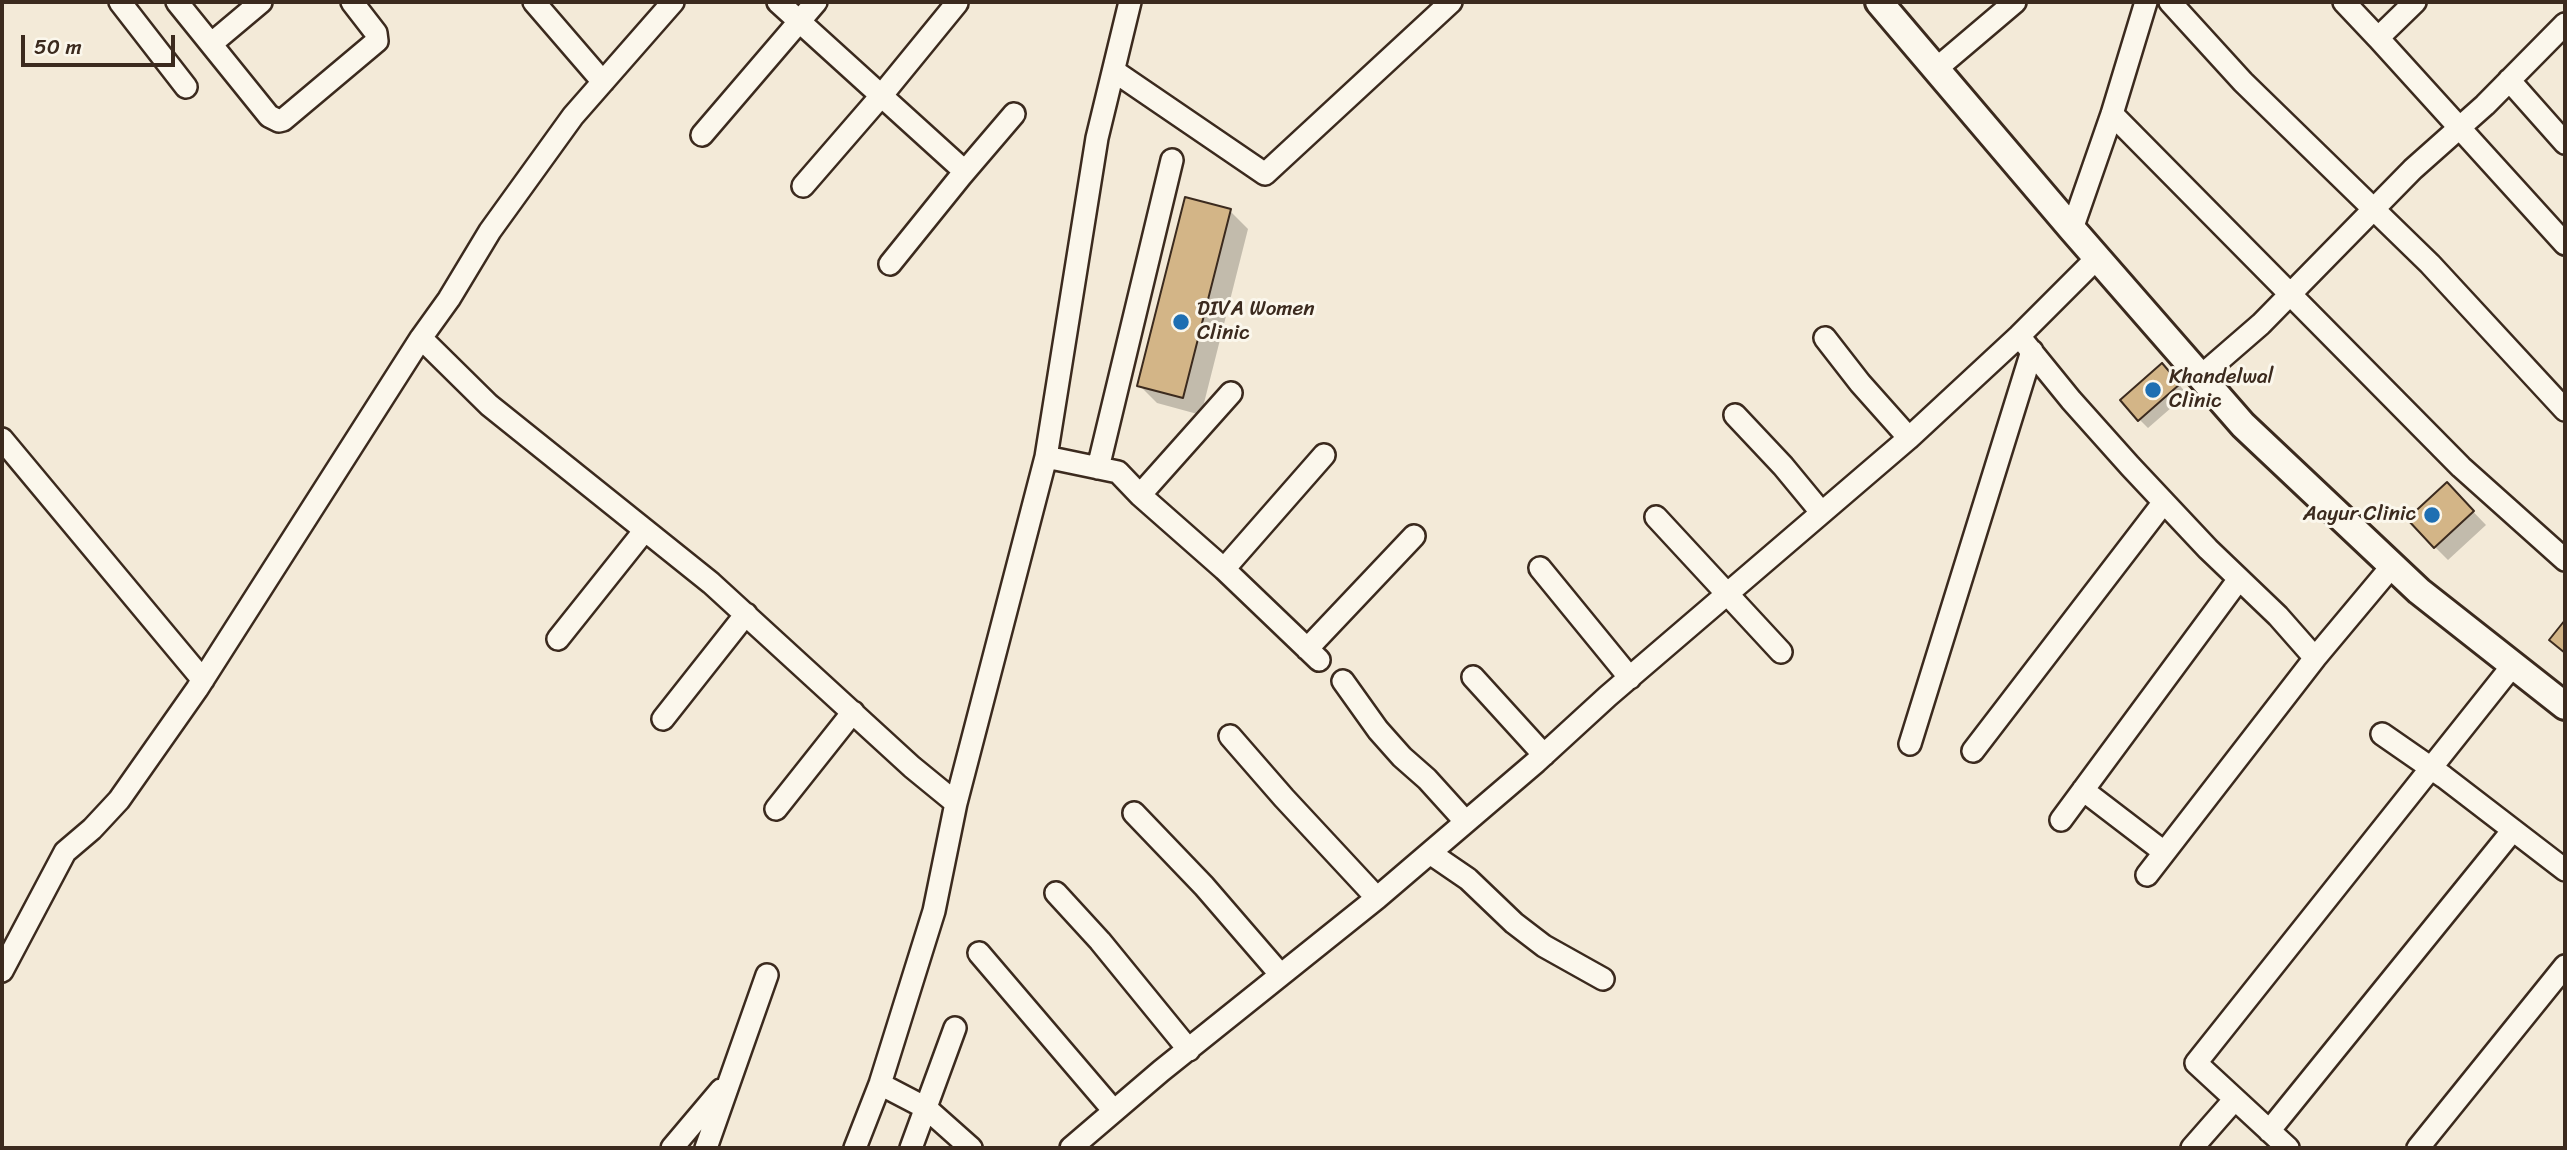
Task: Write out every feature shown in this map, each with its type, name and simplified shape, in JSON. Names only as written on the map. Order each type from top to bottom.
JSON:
[{"type":"street","points":[[120,2],[186,87]]},
{"type":"street","points":[[177,2],[270,116],[283,120],[377,41],[376,33],[352,2]]},
{"type":"street","points":[[211,44],[261,2]]},
{"type":"street","points":[[534,2],[603,82]]},
{"type":"street","points":[[2,971],[65,852],[92,829],[119,800],[203,680],[421,338],[449,299],[489,231],[573,116],[673,2]]},
{"type":"street","points":[[778,2],[961,168],[961,176]]},
{"type":"street","points":[[702,135],[816,2]]},
{"type":"street","points":[[855,1148],[880,1084],[934,911],[956,803],[1045,457],[1097,138],[1130,2]]},
{"type":"street","points":[[1114,71],[1265,174],[1451,2]]},
{"type":"street","points":[[1879,2],[2243,425],[2419,591],[2565,706]]},
{"type":"street","points":[[1936,69],[2015,2]]},
{"type":"street","points":[[2072,229],[2112,114],[2146,2]]},
{"type":"street","points":[[2170,2],[2244,82],[2430,264],[2565,410]]},
{"type":"street","points":[[2344,2],[2565,244]]},
{"type":"street","points":[[2378,38],[2415,2]]},
{"type":"street","points":[[803,186],[957,3]]},
{"type":"street","points":[[2201,376],[2291,294],[2413,169],[2565,24]]},
{"type":"street","points":[[2509,80],[2565,143]]},
{"type":"street","points":[[890,264],[1014,114]]},
{"type":"street","points":[[2112,114],[2460,467],[2565,560]]},
{"type":"street","points":[[1098,468],[1172,160]]},
{"type":"street","points":[[1071,1148],[1280,974],[1377,898],[1821,512],[2025,344],[2098,257]]},
{"type":"street","points":[[421,338],[489,405],[711,583],[912,767],[956,803]]},
{"type":"street","points":[[1825,338],[1909,439]]},
{"type":"street","points":[[2025,344],[2071,400],[2164,502],[2315,658]]},
{"type":"street","points":[[1910,744],[2025,344]]},
{"type":"street","points":[[1140,495],[1231,393]]},
{"type":"street","points":[[1735,415],[1821,512]]},
{"type":"street","points":[[2,439],[203,680]]},
{"type":"street","points":[[1224,569],[1324,455]]},
{"type":"street","points":[[1045,457],[1118,472],[1313,655],[1414,536]]},
{"type":"street","points":[[1973,751],[2164,502]]},
{"type":"street","points":[[1656,517],[1781,652]]},
{"type":"street","points":[[558,639],[645,530]]},
{"type":"street","points":[[2147,875],[2315,658],[2392,566]]},
{"type":"street","points":[[1540,568],[1630,678]]},
{"type":"street","points":[[2061,820],[2239,579]]},
{"type":"street","points":[[663,719],[746,614]]},
{"type":"street","points":[[2288,1148],[2196,1063],[2513,665]]},
{"type":"street","points":[[1473,677],[1544,755]]},
{"type":"street","points":[[1343,681],[1369,719],[1402,757],[1465,821]]},
{"type":"street","points":[[776,809],[853,712]]},
{"type":"street","points":[[2382,734],[2430,767],[2565,870]]},
{"type":"street","points":[[1230,736],[1377,898]]},
{"type":"street","points":[[2083,790],[2164,852]]},
{"type":"street","points":[[1134,813],[1280,974]]},
{"type":"street","points":[[2269,1131],[2513,830]]},
{"type":"street","points":[[1430,853],[1468,879],[1514,923],[1544,946],[1603,979]]},
{"type":"street","points":[[1056,893],[1189,1050]]},
{"type":"street","points":[[979,953],[1114,1111]]},
{"type":"street","points":[[2418,1148],[2565,966]]},
{"type":"street","points":[[706,1148],[767,975]]},
{"type":"street","points":[[911,1148],[955,1028]]},
{"type":"street","points":[[671,1148],[730,1081]]},
{"type":"street","points":[[880,1084],[926,1108],[971,1148]]},
{"type":"street","points":[[2192,1148],[2235,1099]]},
{"type":"building","points":[[1185,197],[1231,209],[1183,398],[1137,386]]},
{"type":"building","points":[[2162,363],[2180,384],[2138,421],[2120,400]]},
{"type":"building","points":[[2447,482],[2474,511],[2434,548],[2407,519]]},
{"type":"building","points":[[2565,620],[2565,653],[2549,640]]},
{"type":"place","name":"DIVA Women Clinic","points":[[1181,322]]},
{"type":"place","name":"Khandelwal Clinic","points":[[2153,390]]},
{"type":"place","name":"Aayur Clinic","points":[[2432,515]]}]
